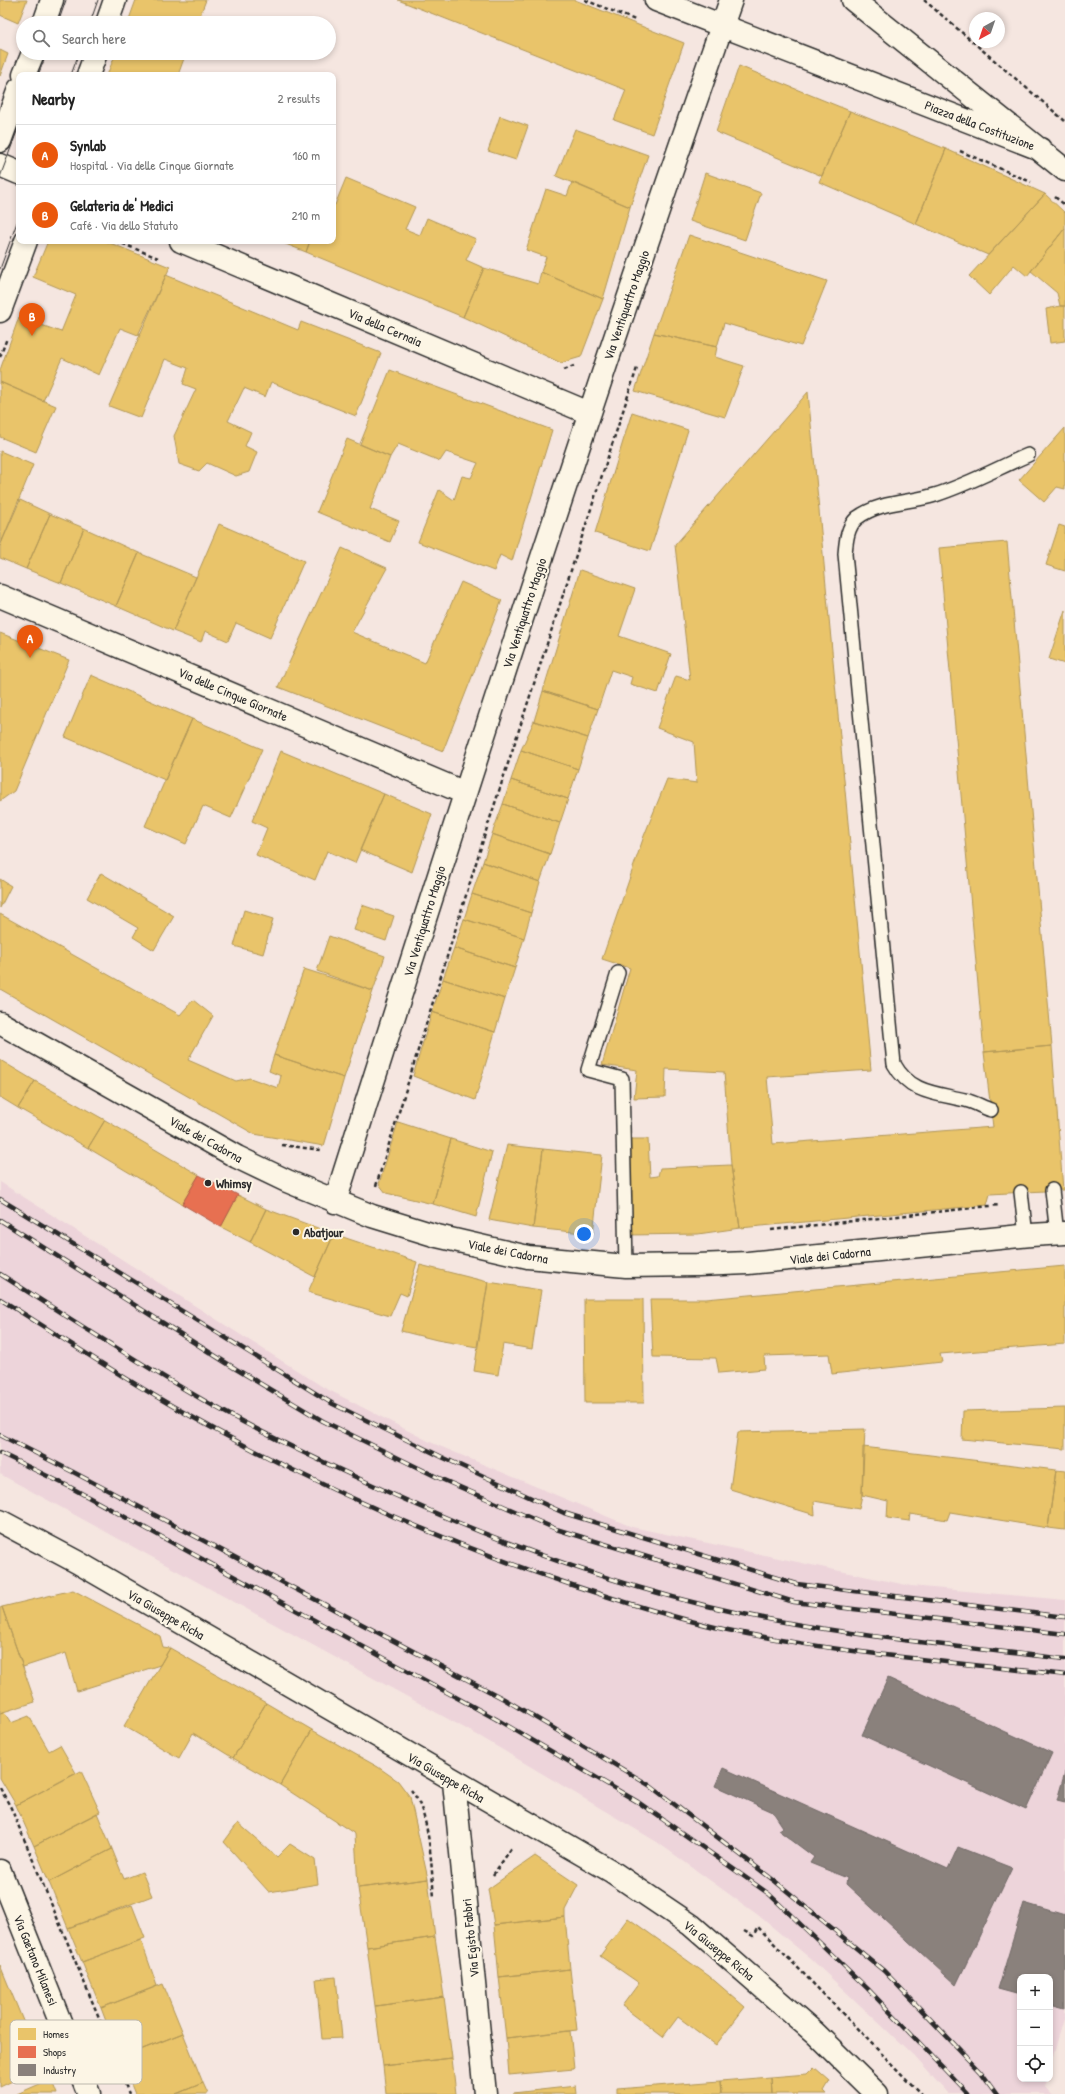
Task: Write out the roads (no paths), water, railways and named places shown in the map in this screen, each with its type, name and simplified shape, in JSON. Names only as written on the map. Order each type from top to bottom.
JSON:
[{"type":"street","points":[[46,16],[52,0]]},
{"type":"street","points":[[109,16],[115,0]]},
{"type":"street","name":"Piazza della Costituzione","points":[[656,0],[722,27],[1040,149]]},
{"type":"street","points":[[722,27],[732,0]]},
{"type":"street","name":"Piazza della Costituzione","points":[[852,0],[1040,149]]},
{"type":"street","name":"Via Ventiquattro Maggio","points":[[335,1202],[465,793],[589,413],[722,27]]},
{"type":"street","points":[[25,72],[30,60]]},
{"type":"street","points":[[89,72],[93,60]]},
{"type":"street","points":[[0,141],[16,97]]},
{"type":"street","points":[[1040,149],[1065,170]]},
{"type":"street","points":[[0,166],[16,172]]},
{"type":"street","points":[[0,311],[25,244]]},
{"type":"street","name":"Via della Cernaia","points":[[188,244],[589,413]]},
{"type":"street","name":"Via delle Cinque Giornate","points":[[0,596],[465,793]]},
{"type":"street","name":"Viale dei Cadorna","points":[[0,1023],[237,1157],[287,1181],[335,1202],[437,1236],[528,1257],[626,1266],[748,1263],[1028,1235],[1061,1234]]},
{"type":"street","name":"Via Giuseppe Richa","points":[[0,1521],[77,1562],[454,1782],[543,1831],[611,1871],[691,1925],[755,1980],[859,2086],[877,2094]]},
{"type":"street","name":"Via Egisto Fabbri","points":[[454,1782],[486,2094]]},
{"type":"street","name":"Via Gaetano Milanesi","points":[[0,1871],[59,2020]]},
{"type":"street","name":"Via Gaetano Milanesi","points":[[85,2084],[89,2094]]},
{"type":"lane","points":[[991,1110],[967,1101],[913,1086],[901,1077],[894,1064],[846,562],[846,540],[850,526],[857,519],[880,506],[936,495],[1028,455]]},
{"type":"lane","points":[[618,973],[588,1070],[622,1079],[626,1266]]},
{"type":"lane","points":[[1052,1190],[1061,1234]]},
{"type":"lane","points":[[1021,1197],[1028,1235]]},
{"type":"tram line","points":[[60,16],[66,0]]},
{"type":"tram line","points":[[92,16],[98,0]]},
{"type":"tram line","points":[[39,72],[44,60]]},
{"type":"tram line","points":[[72,72],[76,60]]},
{"type":"tram line","points":[[0,177],[16,134]]},
{"type":"tram line","points":[[0,269],[16,225]]},
{"type":"railway","points":[[0,1199],[333,1404],[444,1458],[564,1513],[797,1584],[1065,1617]]},
{"type":"railway","points":[[0,1220],[236,1369],[323,1421],[439,1478],[556,1529],[794,1602],[1065,1634]]},
{"type":"railway","points":[[0,1274],[167,1379],[211,1405],[253,1427],[317,1459],[458,1523],[560,1562],[664,1595],[768,1619],[879,1637],[1065,1659]]},
{"type":"railway","points":[[0,1299],[109,1368],[176,1408],[271,1459],[319,1483],[418,1527],[518,1566],[626,1603],[723,1629],[851,1651],[1065,1675]]},
{"type":"railway","points":[[0,1435],[504,1699],[649,1785],[776,1882],[884,1971],[981,2072],[997,2094]]},
{"type":"railway","points":[[0,1453],[68,1486],[496,1719],[638,1802],[769,1894],[868,1989],[968,2094]]},
{"type":"place","name":"Gelateria de' Medici","points":[[32,336]]},
{"type":"place","name":"Synlab","points":[[30,658]]},
{"type":"place","name":"Whimsy","points":[[208,1183]]},
{"type":"place","name":"Abatjour","points":[[296,1232]]}]
